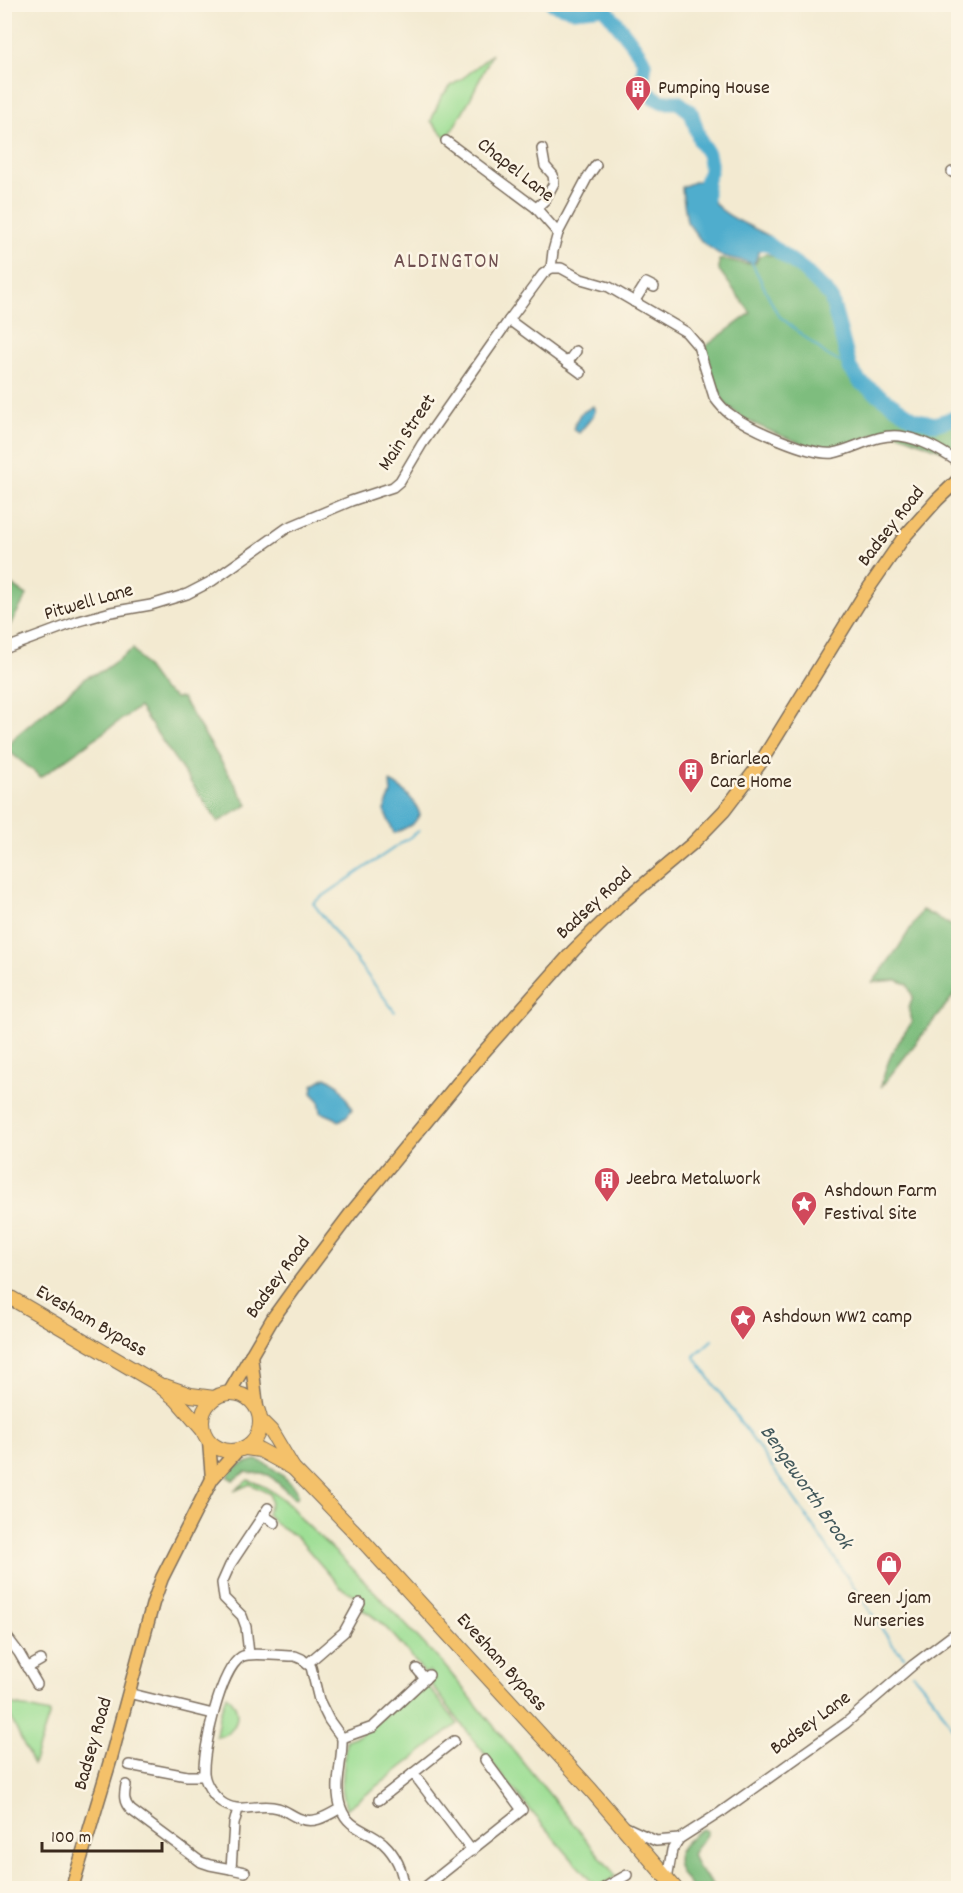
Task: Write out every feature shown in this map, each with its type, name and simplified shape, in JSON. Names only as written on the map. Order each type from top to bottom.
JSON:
[{"type":"highway","name":"Evesham Bypass","points":[[4,1294],[158,1384],[176,1399],[202,1429]]},
{"type":"highway","name":"Evesham Bypass","points":[[158,1384],[191,1395],[214,1398]]},
{"type":"highway","points":[[229,1393],[244,1396],[259,1414],[257,1436],[242,1450],[227,1452],[209,1442],[202,1429],[204,1412],[214,1398],[229,1393]]},
{"type":"highway","name":"Evesham Bypass","points":[[259,1414],[293,1468],[445,1630],[621,1824],[671,1884]]},
{"type":"highway","name":"Evesham Bypass","points":[[242,1450],[260,1450],[293,1468]]},
{"type":"main road","name":"Badsey Road","points":[[229,1393],[273,1318],[337,1232],[481,1054],[574,950],[624,901],[692,844],[724,811],[759,765],[864,595],[904,537],[958,480]]},
{"type":"main road","points":[[251,1355],[259,1414]]},
{"type":"main road","points":[[209,1442],[212,1479]]},
{"type":"main road","name":"Badsey Road","points":[[72,1888],[162,1578],[212,1479],[242,1450]]},
{"type":"street","name":"Chapel Lane","points":[[446,141],[536,208],[558,233]]},
{"type":"street","points":[[536,208],[555,183],[553,175],[545,166],[542,149]]},
{"type":"street","points":[[596,165],[558,233],[552,251],[551,268],[561,268],[581,279],[609,287],[679,328],[698,346],[715,399],[729,414],[757,429],[808,450],[829,453],[852,449],[875,439],[897,436],[918,440],[937,448],[958,462]]},
{"type":"street","name":"Main Street","points":[[151,605],[187,594],[212,581],[287,528],[351,501],[393,487],[400,481],[422,444],[509,320],[543,274],[551,268]]},
{"type":"street","points":[[634,302],[646,283],[654,287]]},
{"type":"street","points":[[509,320],[581,373]]},
{"type":"street","points":[[567,363],[576,351]]},
{"type":"street","name":"Pitwell Lane","points":[[4,649],[79,621],[111,612],[151,605]]},
{"type":"street","points":[[249,1654],[246,1627],[242,1616],[224,1598],[222,1583],[230,1565],[265,1512],[274,1522]]},
{"type":"street","points":[[307,1664],[344,1632],[360,1603]]},
{"type":"street","name":"Badsey Lane","points":[[679,1839],[846,1723],[904,1672],[958,1631]]},
{"type":"street","points":[[4,1633],[37,1684]]},
{"type":"street","points":[[341,1808],[314,1821],[300,1820],[279,1808],[238,1809],[228,1806],[212,1793],[204,1776],[213,1714],[228,1674],[235,1661],[243,1655],[295,1656],[311,1667],[321,1707],[342,1738],[338,1792],[341,1808],[352,1825],[382,1842],[396,1859],[401,1868],[404,1888]]},
{"type":"street","points":[[27,1668],[41,1660]]},
{"type":"street","points":[[342,1738],[373,1727],[427,1677],[417,1669]]},
{"type":"street","points":[[128,1693],[213,1714]]},
{"type":"street","points":[[379,1800],[454,1741]]},
{"type":"street","points":[[424,1888],[522,1810],[485,1760]]},
{"type":"street","points":[[129,1765],[187,1776],[204,1776]]},
{"type":"street","points":[[413,1773],[472,1851]]},
{"type":"street","points":[[126,1785],[124,1796],[128,1807],[201,1862],[245,1872]]},
{"type":"street","points":[[231,1869],[234,1824],[238,1809]]},
{"type":"street","points":[[621,1824],[656,1841],[679,1839]]},
{"type":"street","points":[[671,1884],[672,1850],[679,1839]]},
{"type":"street","points":[[604,1888],[627,1875]]},
{"type":"green space","points":[[492,54],[447,139],[431,121],[441,97],[451,86]]},
{"type":"green space","points":[[766,254],[779,258],[800,274],[825,300],[831,321],[842,341],[850,368],[860,382],[914,419],[935,424],[958,417],[958,457],[892,431],[875,434],[841,448],[815,448],[746,420],[727,406],[712,382],[702,349],[751,313],[719,270],[719,260],[751,264],[756,263],[759,256]]},
{"type":"green space","points":[[5,581],[27,595],[5,634]]},
{"type":"green space","points":[[133,649],[162,689],[175,698],[182,698],[248,805],[218,822],[139,707],[41,777],[6,749],[17,735],[87,677],[102,671]]},
{"type":"green space","points":[[922,910],[958,929],[958,990],[881,1087],[892,1053],[912,1022],[909,1007],[913,997],[907,984],[897,980],[873,982],[899,947]]},
{"type":"green space","points":[[256,1460],[280,1474],[299,1495],[296,1498],[292,1496],[269,1475],[245,1472],[233,1480],[228,1477],[236,1468]]},
{"type":"green space","points":[[248,1480],[271,1491],[292,1508],[444,1665],[616,1876],[597,1888],[469,1734],[429,1681],[433,1677],[429,1671],[425,1674],[387,1629],[360,1608],[363,1600],[341,1588],[297,1537],[276,1524],[267,1514],[271,1503],[270,1494],[250,1484],[234,1491]]},
{"type":"green space","points":[[425,1682],[458,1724],[346,1809],[342,1787],[346,1740],[360,1735]]},
{"type":"green space","points":[[226,1695],[235,1706],[236,1720],[230,1731],[216,1736],[219,1717]]},
{"type":"green space","points":[[5,1703],[50,1713],[33,1765],[5,1705]]},
{"type":"green space","points":[[703,1829],[707,1831],[706,1834],[692,1855],[698,1868],[716,1888],[692,1888],[678,1864],[677,1858],[682,1846],[695,1833]]},
{"type":"water","points":[[696,181],[711,186],[709,195],[720,209],[769,236],[765,249],[759,250],[755,262],[722,256],[702,242],[687,222],[682,187]]},
{"type":"water","points":[[593,406],[595,411],[593,416],[579,433],[573,429],[580,414]]},
{"type":"water","points":[[390,782],[408,796],[420,815],[413,824],[396,833],[384,810],[391,794]]},
{"type":"water","points":[[326,1077],[339,1085],[352,1109],[339,1121],[321,1112],[319,1100],[312,1093],[313,1085]]},
{"type":"waterway","points":[[553,4],[574,10],[604,7],[643,59],[642,87],[653,97],[663,102],[678,102],[691,112],[710,163],[710,172],[706,182],[706,203]]},
{"type":"waterway","points":[[747,243],[767,243],[804,270],[831,297],[850,368],[860,382],[914,419],[935,424],[958,417]]},
{"type":"waterway","points":[[751,261],[778,315],[827,355],[850,368]]},
{"type":"waterway","points":[[395,1012],[313,903],[419,831]]},
{"type":"waterway","name":"Bengeworth Brook","points":[[712,1340],[694,1356],[805,1514],[892,1644],[904,1657]]},
{"type":"waterway","name":"Bengeworth Brook","points":[[913,1674],[937,1703],[958,1737]]},
{"type":"place","name":"Pumping House","points":[[638,112]]},
{"type":"place","name":"Briarlea Care Home","points":[[691,794]]},
{"type":"place","name":"Jeebra Metalwork","points":[[607,1203]]},
{"type":"place","name":"Ashdown Farm Festival Site","points":[[804,1227]]},
{"type":"place","name":"Ashdown WW2 camp","points":[[743,1341]]},
{"type":"place","name":"Green Jjam Nurseries","points":[[889,1587]]},
{"type":"district","name":"ALDINGTON","points":[[447,262]]}]
